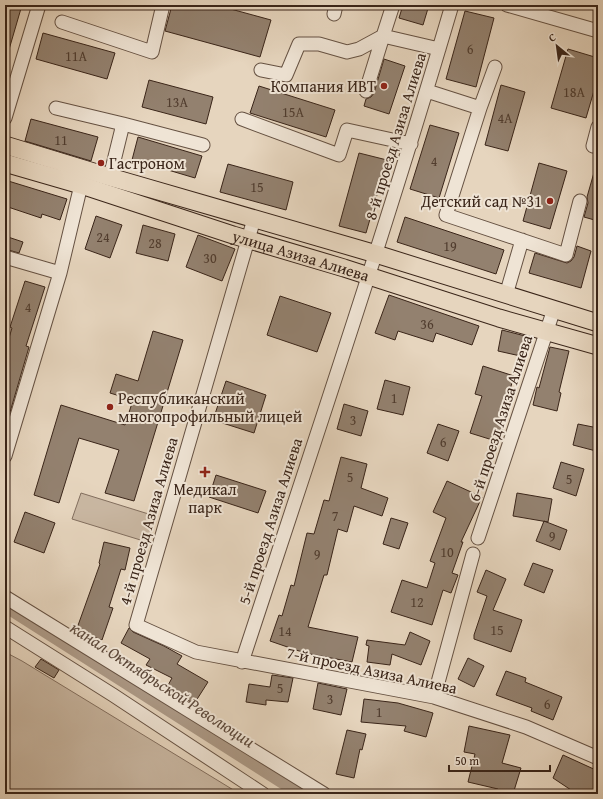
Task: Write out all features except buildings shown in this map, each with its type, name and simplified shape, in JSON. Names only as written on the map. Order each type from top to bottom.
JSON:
[{"type":"main road","name":"улица Азиза Алиева","points":[[5,145],[376,254],[598,323]]},
{"type":"main road","name":"улица Азиза Алиева","points":[[5,163],[81,185],[499,318],[598,346]]},
{"type":"street","points":[[5,118],[39,5]]},
{"type":"street","points":[[62,22],[152,52],[163,5]]},
{"type":"street","points":[[366,91],[393,5]]},
{"type":"street","name":"8-й проезд Азиза Алиева","points":[[369,277],[411,144],[452,5]]},
{"type":"street","points":[[507,5],[598,31]]},
{"type":"street","points":[[261,70],[286,74],[299,44],[319,44],[347,52],[359,49],[383,36],[439,49]]},
{"type":"street","points":[[495,66],[446,215],[566,256],[580,201]]},
{"type":"street","points":[[427,91],[480,108]]},
{"type":"street","points":[[56,108],[203,145]]},
{"type":"street","points":[[242,119],[339,155],[347,130],[411,144]]},
{"type":"street","points":[[110,177],[123,124]]},
{"type":"street","points":[[592,146],[598,127]]},
{"type":"street","points":[[5,456],[60,273],[81,185]]},
{"type":"street","name":"4-й проезд Азиза Алиева","points":[[136,625],[254,219]]},
{"type":"street","points":[[506,294],[522,240]]},
{"type":"street","points":[[5,256],[60,273]]},
{"type":"street","name":"5-й проезд Азиза Алиева","points":[[242,662],[369,277]]},
{"type":"street","name":"6-й проезд Азиза Алиева","points":[[478,538],[554,309]]},
{"type":"street","points":[[434,697],[473,554]]},
{"type":"street","points":[[5,597],[324,794]]},
{"type":"street","name":"7-й проезд Азиза Алиева","points":[[136,625],[196,652],[242,662],[434,697],[526,727],[598,758]]},
{"type":"street","points":[[5,627],[113,695],[262,794]]},
{"type":"shaded area","points":[[81,493],[155,516],[147,542],[72,519]]},
{"type":"shaded area","points":[[5,652],[22,661],[240,794],[5,794]]},
{"type":"waterway","name":"канал Октябрьской Революции","points":[[5,605],[302,794]]},
{"type":"place","name":"Компания ИВТ","points":[[384,86]]},
{"type":"place","name":"Гастроном","points":[[101,163]]},
{"type":"place","name":"Детский сад №31","points":[[550,201]]},
{"type":"place","name":"Республиканский многопрофильный лицей","points":[[110,407]]},
{"type":"place","name":"Медикал парк","points":[[205,472]]}]
